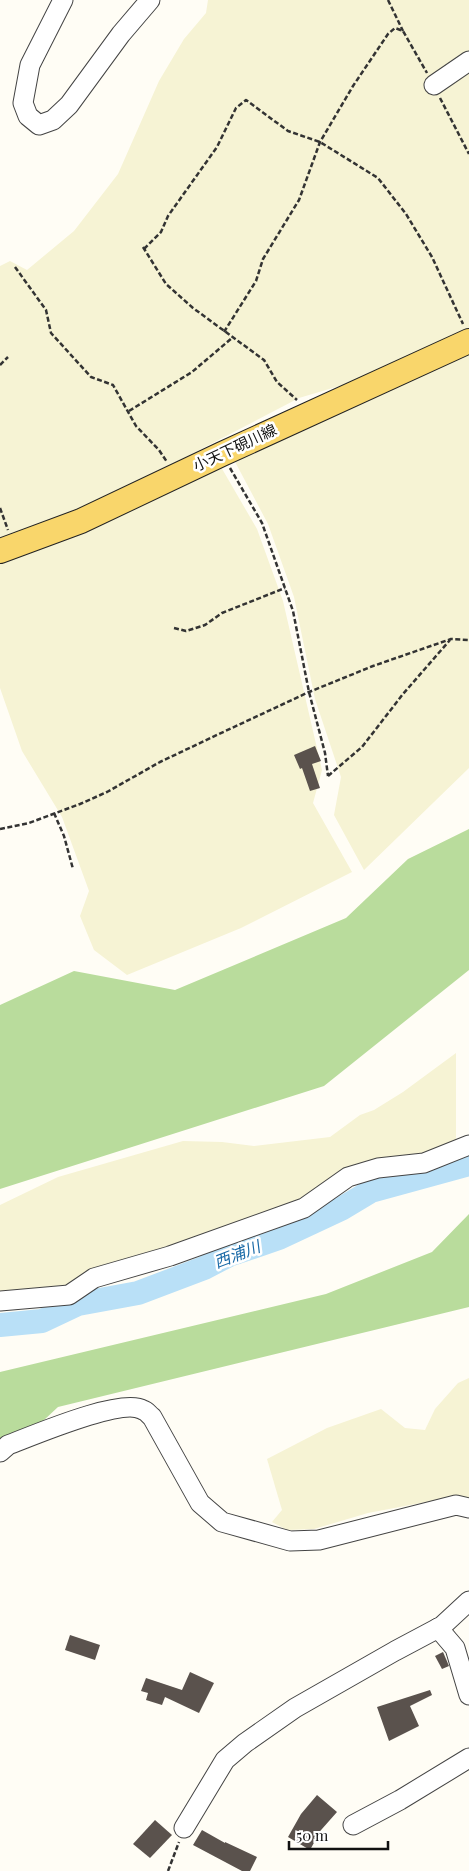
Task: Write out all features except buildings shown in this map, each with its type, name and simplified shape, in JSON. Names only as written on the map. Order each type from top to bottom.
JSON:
[{"type":"main road","name":"小天下硯川線","points":[[6,548],[81,521],[311,413],[467,334]]},
{"type":"street","points":[[63,0],[30,65],[23,103],[28,116],[39,125],[53,120],[70,105],[121,34],[150,0]]},
{"type":"street","points":[[434,84],[469,61]]},
{"type":"street","points":[[0,1301],[69,1295],[94,1278],[170,1256],[304,1208],[348,1177],[378,1168],[424,1163],[469,1145]]},
{"type":"street","points":[[0,1452],[8,1446],[88,1414],[130,1408],[142,1409],[152,1417],[200,1503],[222,1522],[290,1541],[319,1540],[456,1505],[469,1508]]},
{"type":"street","points":[[184,1828],[224,1760],[245,1743],[295,1708],[438,1628],[469,1601]]},
{"type":"street","points":[[438,1628],[455,1648],[469,1695]]},
{"type":"street","points":[[354,1825],[415,1792],[469,1758]]},
{"type":"path","points":[[388,0],[403,31],[434,84],[469,154]]},
{"type":"path","points":[[224,332],[256,281],[263,259],[299,200],[320,142],[353,86],[388,34],[395,28],[403,31]]},
{"type":"path","points":[[311,413],[277,382],[264,360],[193,308],[166,284],[144,248],[160,232],[168,216],[217,147],[236,108],[246,100],[288,131],[320,142],[378,178],[406,214],[432,257],[467,334]]},
{"type":"path","points":[[15,267],[46,310],[51,333],[91,377],[114,385],[136,426],[158,450],[176,476]]},
{"type":"path","points":[[129,411],[192,372],[232,338]]},
{"type":"path","points":[[0,365],[8,358]]},
{"type":"path","points":[[222,454],[262,523],[293,611],[309,692],[325,753],[328,776],[362,747],[403,694],[451,639]]},
{"type":"path","points":[[0,508],[6,548]]},
{"type":"path","points":[[174,628],[186,631],[205,625],[222,613],[285,588]]},
{"type":"path","points":[[0,829],[29,823],[107,792],[160,762],[309,692],[373,666],[451,639],[469,640]]},
{"type":"path","points":[[54,813],[64,836],[73,869]]},
{"type":"path","points":[[168,1871],[184,1828]]},
{"type":"shaded area","points":[[208,0],[469,0],[469,328],[346,384],[299,398],[111,496],[14,536],[0,539],[0,266],[10,261],[27,270],[74,231],[118,174],[159,81],[184,39],[206,13]]},
{"type":"shaded area","points":[[469,351],[469,768],[364,870],[334,815],[341,777],[315,699],[294,597],[268,524],[233,458]]},
{"type":"shaded area","points":[[221,467],[257,529],[283,601],[322,770],[313,803],[352,872],[241,928],[127,975],[94,950],[80,916],[89,891],[62,817],[22,751],[0,688],[0,560]]},
{"type":"shaded area","points":[[456,1053],[456,1142],[302,1198],[240,1224],[103,1266],[64,1287],[0,1293],[0,1205],[58,1177],[183,1141],[222,1142],[254,1146],[330,1137],[360,1115],[374,1110],[403,1092]]},
{"type":"shaded area","points":[[469,1378],[469,1499],[458,1496],[368,1513],[314,1529],[287,1530],[272,1522],[282,1510],[267,1459],[327,1428],[381,1409],[405,1428],[425,1430],[435,1409],[458,1383]]},
{"type":"green space","points":[[469,829],[469,970],[324,1086],[0,1189],[0,1005],[74,971],[175,990],[346,918],[408,859]]},
{"type":"green space","points":[[469,1214],[469,1307],[58,1407],[0,1461],[0,1372],[326,1294],[432,1252]]},
{"type":"waterway","name":"西浦川","points":[[0,1325],[42,1321],[78,1304],[138,1293],[204,1268],[229,1255],[279,1238],[341,1209],[371,1191],[469,1164]]}]
